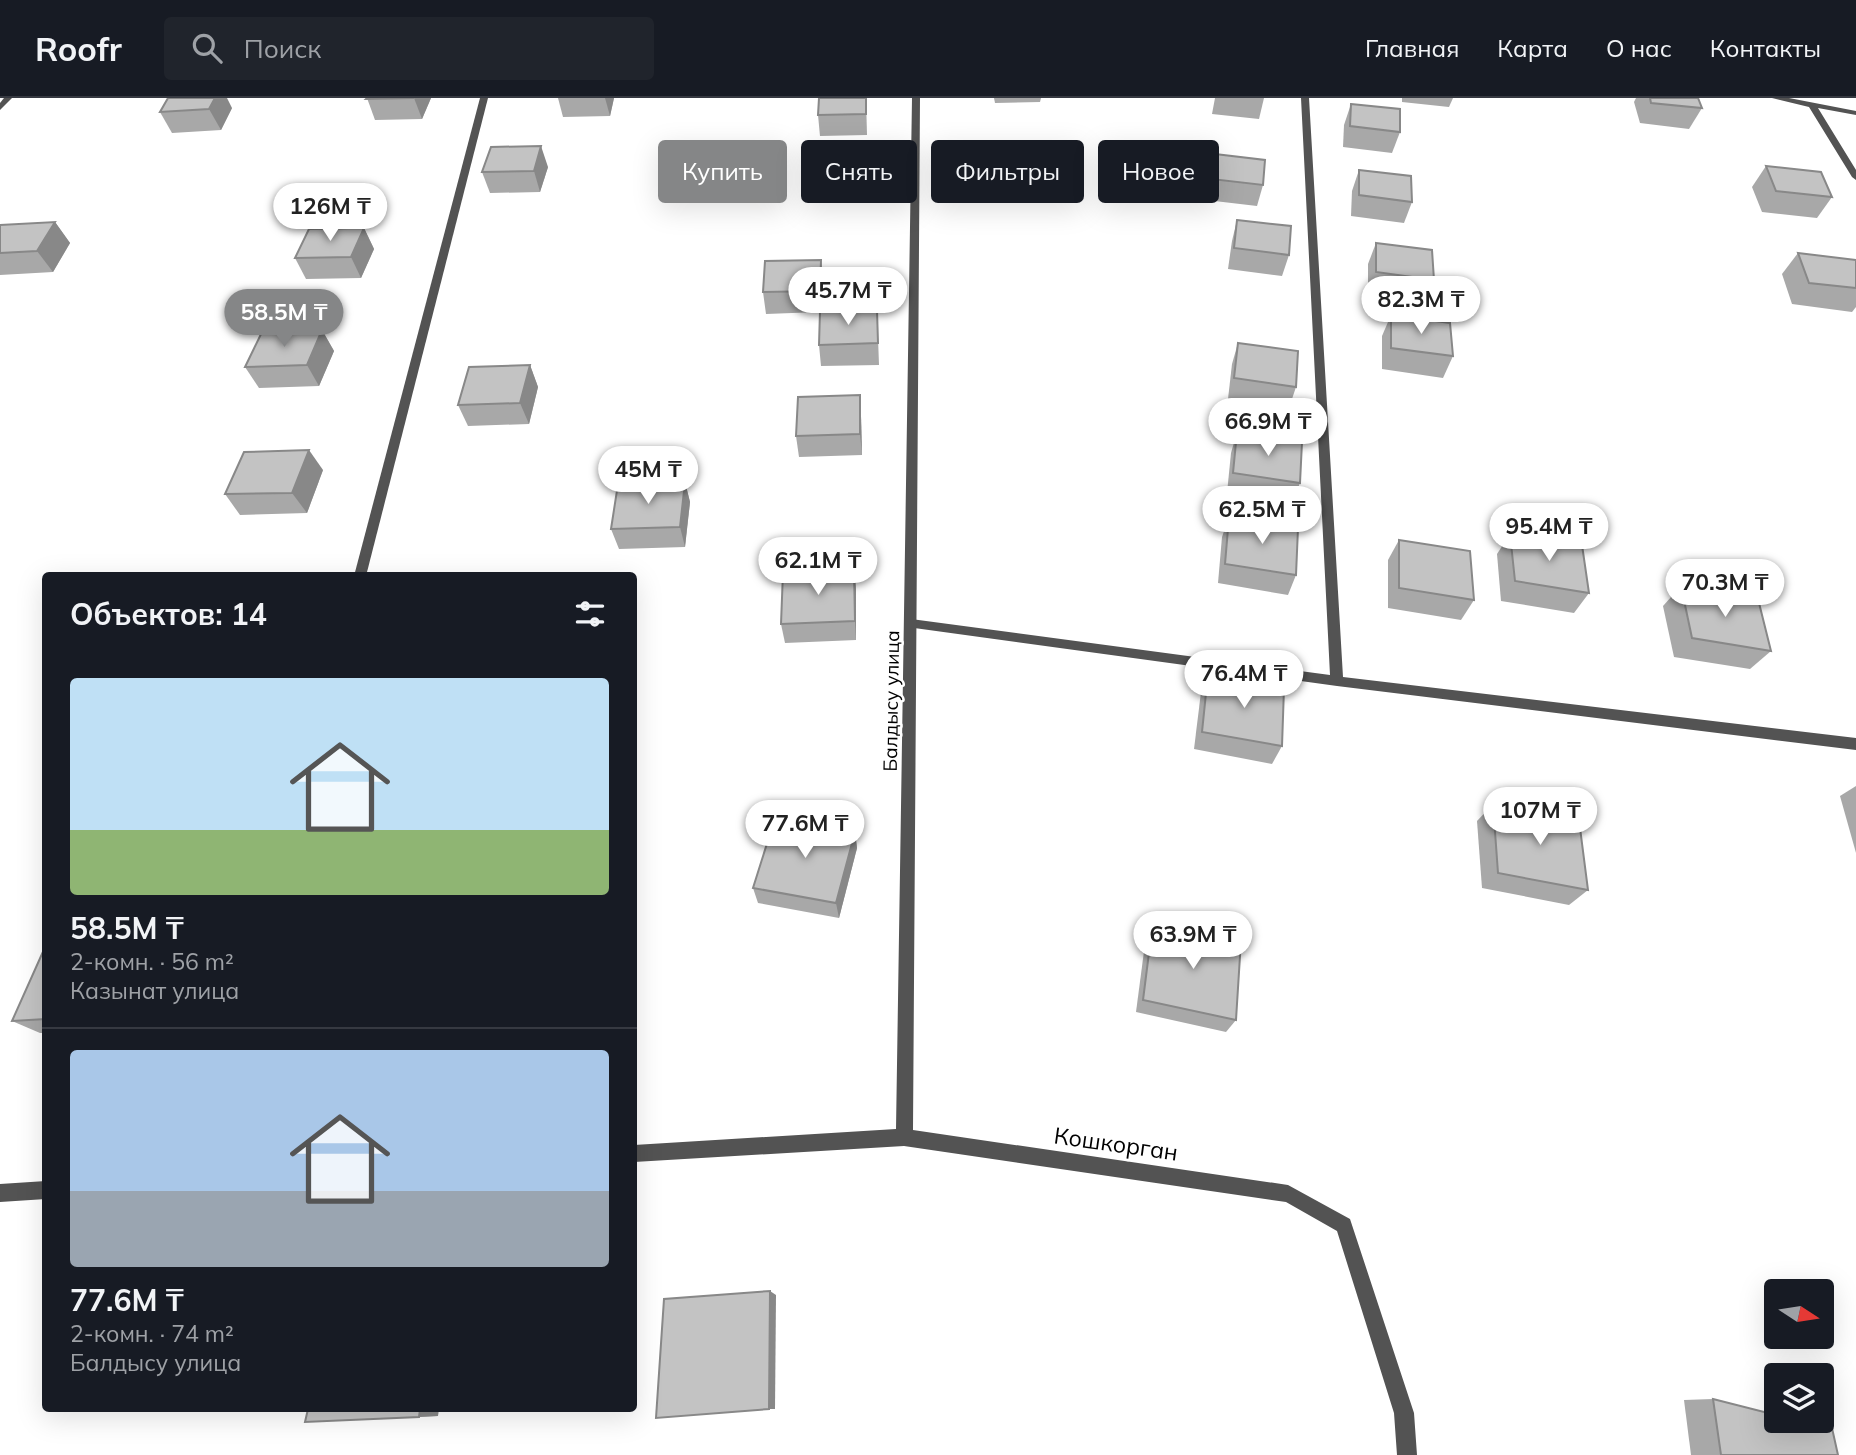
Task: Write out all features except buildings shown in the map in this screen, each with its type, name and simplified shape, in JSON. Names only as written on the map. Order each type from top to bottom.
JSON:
[{"type":"street","points":[[0,108],[8,98]]},
{"type":"street","points":[[361,572],[484,98]]},
{"type":"street","name":"Балдысу улица","points":[[904,1137],[916,98]]},
{"type":"street","points":[[1306,98],[1336,681]]},
{"type":"street","points":[[1776,98],[1856,113]]},
{"type":"street","points":[[1813,107],[1856,177]]},
{"type":"street","points":[[911,624],[1336,681],[1856,744]]},
{"type":"street","name":"Кошкорган","points":[[637,1154],[904,1137],[1288,1194],[1344,1225],[1404,1413],[1408,1455]]},
{"type":"street","points":[[0,1193],[42,1191]]}]
